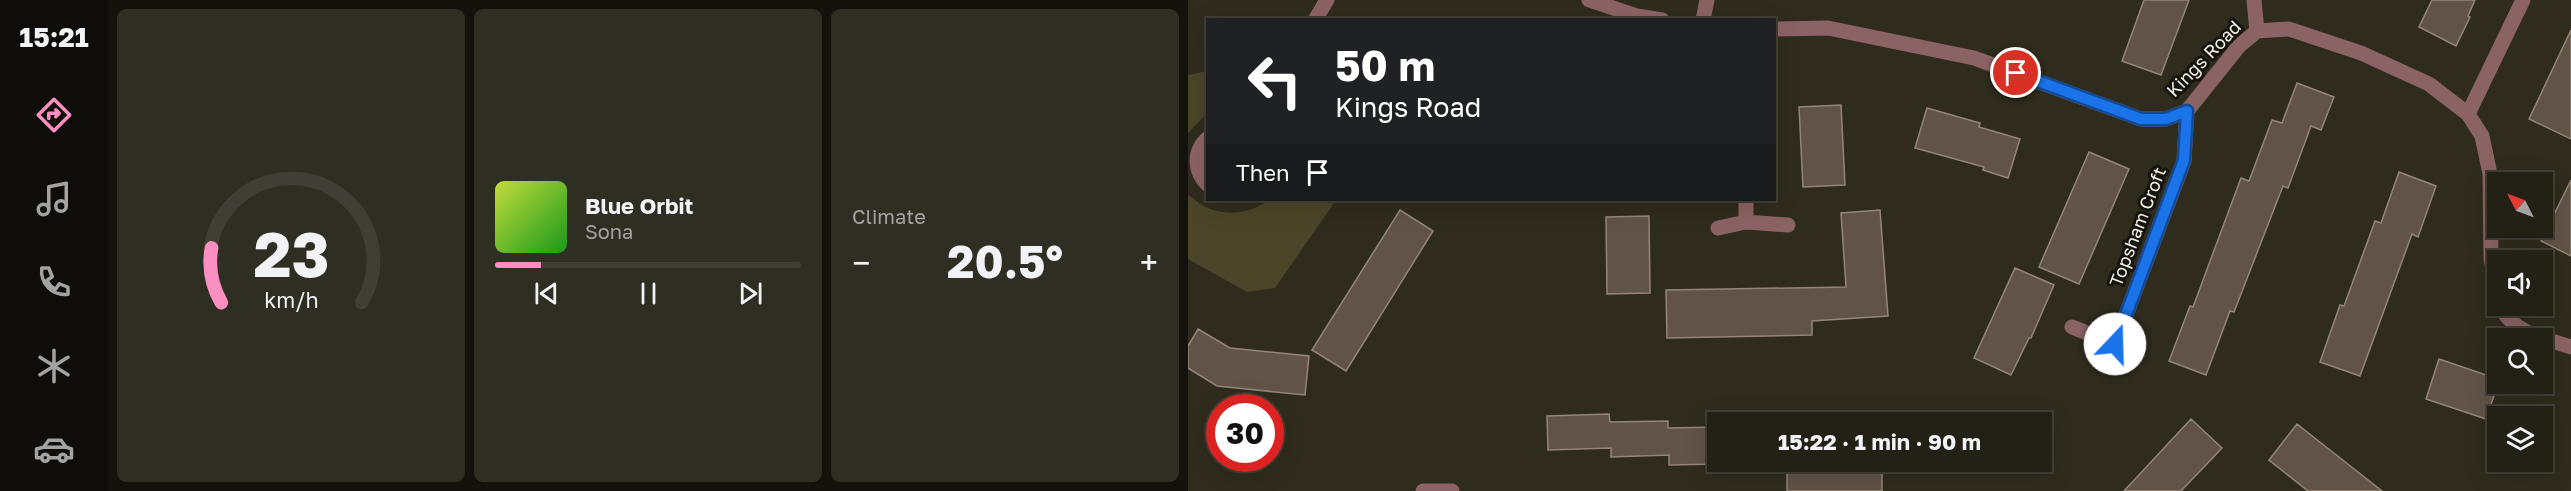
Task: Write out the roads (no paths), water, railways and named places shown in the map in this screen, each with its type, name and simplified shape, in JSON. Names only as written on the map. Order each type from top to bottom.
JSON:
[{"type":"street","points":[[1316,18],[1327,0]]},
{"type":"street","points":[[1589,0],[1650,18]]},
{"type":"street","points":[[1703,18],[1707,0]]},
{"type":"street","points":[[2254,0],[2257,32]]},
{"type":"street","points":[[2468,114],[2523,0]]},
{"type":"street","name":"Kings Road","points":[[1776,29],[1828,28],[1974,58],[2141,119],[2166,119],[2187,111],[2239,46],[2257,32],[2289,29],[2361,53],[2428,84],[2468,114],[2481,136],[2490,174],[2491,250]]},
{"type":"street","name":"Topsham Croft","points":[[2072,327],[2115,344],[2184,160],[2187,111]]},
{"type":"street","points":[[1206,139],[1201,143],[1196,161],[1201,178],[1206,183]]},
{"type":"street","points":[[1746,201],[1746,222]]},
{"type":"street","points":[[1718,228],[1746,222],[1788,225]]},
{"type":"street","points":[[2505,316],[2526,332],[2571,347]]},
{"type":"street","points":[[1423,491],[1452,491]]}]
